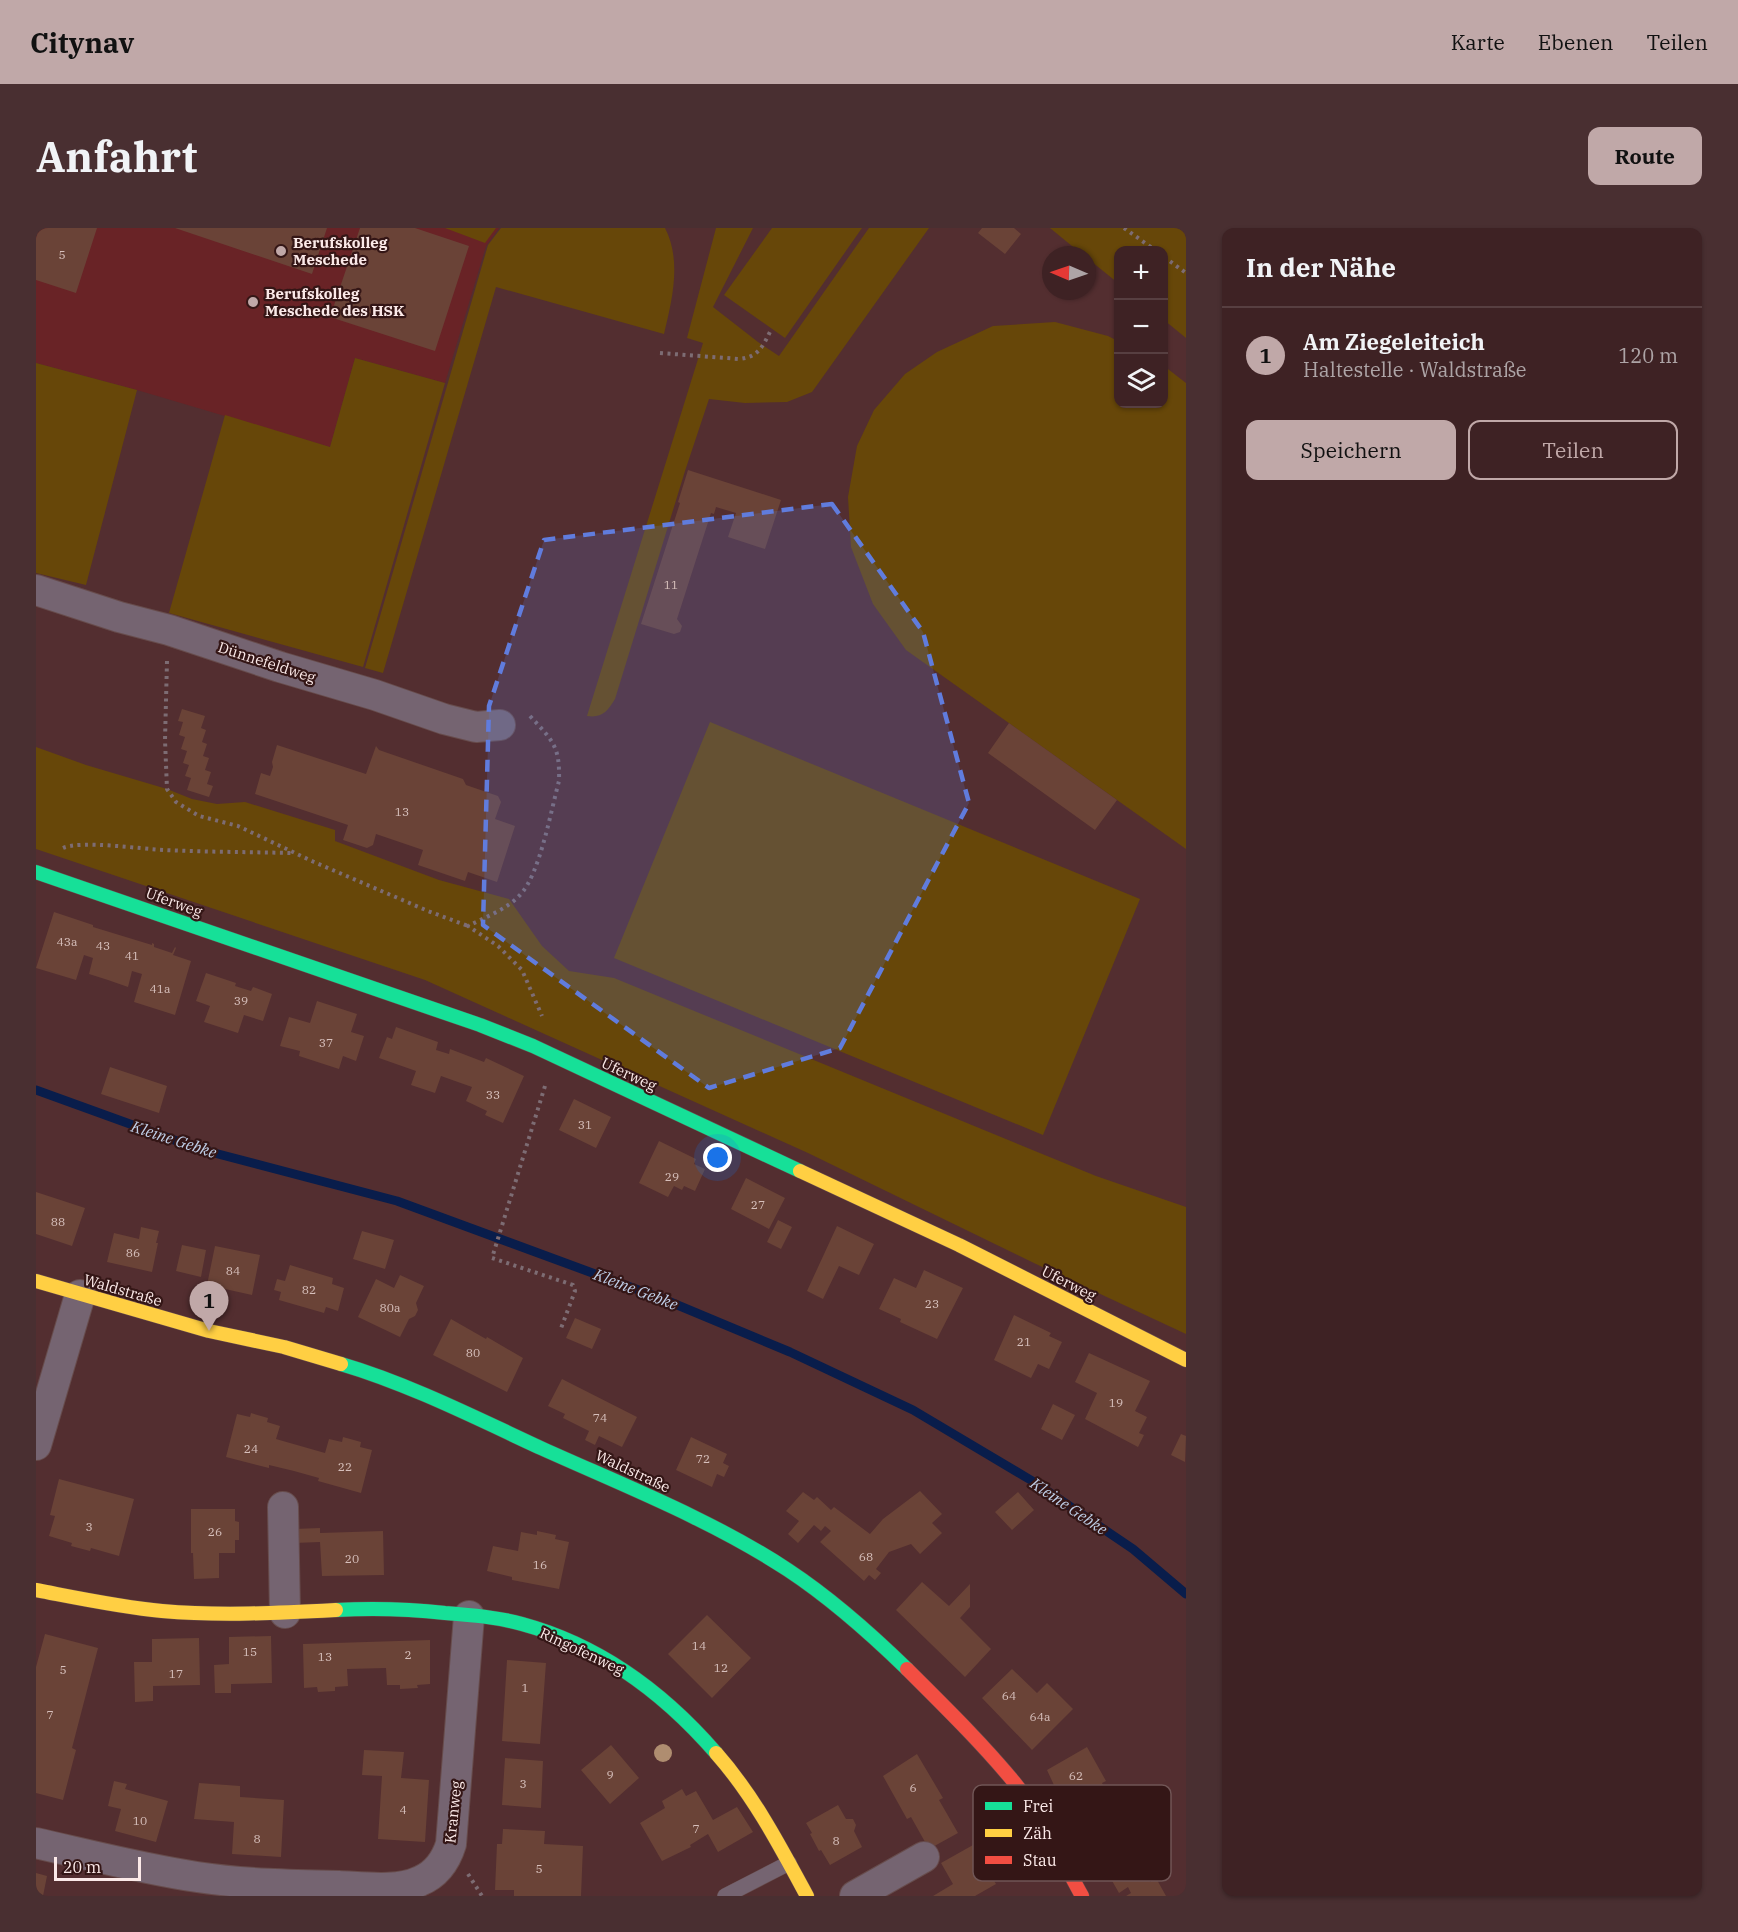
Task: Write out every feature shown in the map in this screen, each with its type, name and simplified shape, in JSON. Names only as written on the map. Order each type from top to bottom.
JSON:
[{"type":"street","name":"Dünnefeldweg","points":[[36,590],[375,695],[444,719],[476,727],[500,725]]},
{"type":"street","name":"Uferweg","points":[[42,874],[480,1025],[533,1046],[959,1245],[1186,1360]]},
{"type":"street","name":"Waldstraße","points":[[36,1281],[209,1331],[284,1347],[348,1366],[455,1408],[710,1525],[787,1569],[830,1599],[864,1627],[955,1717],[1016,1785]]},
{"type":"street","points":[[36,1446],[80,1295]]},
{"type":"street","points":[[283,1507],[285,1613]]},
{"type":"street","name":"Ringofenweg","points":[[36,1590],[136,1608],[203,1614],[376,1609],[440,1612],[520,1624],[559,1636],[612,1662],[634,1676],[677,1711],[742,1785],[807,1896]]},
{"type":"street","name":"Kranweg","points":[[36,1843],[196,1886],[247,1883],[374,1888],[407,1885],[421,1881],[439,1868],[446,1859],[451,1844],[470,1616]]},
{"type":"street","points":[[855,1896],[924,1857]]},
{"type":"street","name":"Waldstraße","points":[[1074,1881],[1082,1896]]},
{"type":"lane","points":[[725,1896],[789,1863]]},
{"type":"path","points":[[1124,228],[1149,246]]},
{"type":"path","points":[[1168,260],[1186,273]]},
{"type":"path","points":[[660,353],[749,358],[760,350],[772,328]]},
{"type":"path","points":[[169,630],[165,740],[167,789],[176,802],[200,816],[238,826],[295,854],[468,926],[498,946],[522,970],[545,1022],[554,1057],[492,1258],[573,1285],[575,1291],[560,1331]]},
{"type":"path","points":[[468,926],[500,910],[521,895],[535,870],[559,781],[560,767],[558,752],[548,736],[528,715]]},
{"type":"path","points":[[42,874],[58,850],[70,844],[295,854]]},
{"type":"highlighted area","points":[[832,504],[923,632],[969,803],[840,1048],[709,1088],[483,925],[489,706],[544,540]]},
{"type":"shaded area","name":"Berufskolleg Meschede des HSK","points":[[36,228],[499,228],[486,246],[445,383],[355,358],[330,447],[36,363]]},
{"type":"shaded area","points":[[445,228],[496,228],[485,243]]},
{"type":"shaded area","points":[[501,228],[665,228],[673,254],[674,281],[664,334],[496,287],[383,673],[365,668],[488,245]]},
{"type":"shaded area","points":[[716,228],[753,228],[713,307],[779,356],[869,228],[929,228],[812,392],[787,402],[745,403],[709,399],[615,699],[604,713],[587,716],[703,343],[687,338]]},
{"type":"shaded area","points":[[772,228],[862,228],[785,338],[724,295]]},
{"type":"shaded area","points":[[1050,228],[1186,228],[1186,338],[1168,323],[1168,246],[1114,246],[1114,280],[1096,265],[1096,246],[1072,246]]},
{"type":"shaded area","points":[[1055,322],[1114,339],[1114,408],[1168,408],[1168,369],[1186,383],[1186,849],[906,650],[873,604],[851,547],[848,497],[857,446],[874,410],[905,374],[937,352],[993,326]]},
{"type":"shaded area","points":[[355,358],[445,383],[363,667],[169,613],[225,415],[330,447]]},
{"type":"shaded area","points":[[36,363],[137,390],[86,585],[36,573]]},
{"type":"shaded area","points":[[710,722],[1140,899],[1043,1135],[614,958]]},
{"type":"shaded area","points":[[36,747],[192,799],[217,804],[245,802],[335,830],[335,841],[439,880],[509,899],[542,946],[569,971],[614,978],[1096,1176],[1186,1207],[1186,1334],[808,1153],[425,980],[36,849]]},
{"type":"building","points":[[36,228],[97,228],[76,293],[36,280]]},
{"type":"building","name":"Berufskolleg Meschede","points":[[175,228],[327,228],[312,274]]},
{"type":"building","points":[[360,228],[415,228],[469,246],[435,351],[330,317]]},
{"type":"building","points":[[982,228],[1014,228],[1021,234],[1005,254],[978,233]]},
{"type":"building","points":[[688,470],[781,500],[765,549],[728,537],[736,513],[716,507],[714,514],[711,513],[677,619],[682,626],[680,632],[674,634],[641,624],[680,503],[678,502]]},
{"type":"building","points":[[182,709],[205,716],[201,728],[206,730],[202,742],[207,744],[203,756],[209,758],[205,770],[211,772],[207,784],[213,786],[209,797],[187,790],[191,778],[185,776],[189,765],[183,763],[187,751],[181,749],[185,737],[179,735],[183,722],[178,721]]},
{"type":"building","points":[[1009,723],[1117,800],[1095,830],[988,753]]},
{"type":"building","points":[[277,745],[366,774],[376,746],[379,750],[463,779],[466,785],[498,796],[501,802],[495,819],[515,826],[497,882],[468,872],[465,881],[418,865],[423,850],[376,834],[373,845],[367,848],[343,840],[348,825],[255,794],[261,773],[270,776]]},
{"type":"building","points":[[54,912],[93,925],[93,927],[152,945],[152,943],[154,947],[172,953],[175,947],[173,955],[191,961],[175,1015],[134,1002],[142,974],[132,971],[128,987],[89,974],[93,958],[84,955],[76,980],[36,968]]},
{"type":"building","points":[[206,973],[236,983],[235,986],[251,991],[253,987],[272,994],[263,1021],[244,1015],[238,1033],[204,1022],[210,1006],[196,1001]]},
{"type":"building","points":[[317,1001],[357,1014],[351,1032],[364,1036],[356,1061],[343,1056],[339,1069],[299,1056],[300,1051],[280,1046],[289,1017],[310,1023]]},
{"type":"building","points":[[396,1027],[438,1042],[436,1050],[449,1054],[450,1049],[484,1062],[486,1058],[524,1076],[503,1123],[485,1115],[487,1111],[466,1101],[472,1087],[441,1076],[435,1093],[411,1085],[416,1071],[379,1058],[387,1037],[392,1039]]},
{"type":"building","points":[[110,1067],[167,1086],[159,1113],[101,1094]]},
{"type":"building","points":[[574,1099],[611,1117],[596,1148],[559,1130]]},
{"type":"building","points":[[659,1141],[696,1159],[694,1164],[705,1169],[695,1191],[684,1186],[682,1190],[674,1186],[668,1197],[639,1183]]},
{"type":"building","points":[[746,1178],[785,1198],[769,1229],[731,1209]]},
{"type":"building","points":[[36,1192],[85,1208],[72,1246],[36,1234]]},
{"type":"building","points":[[778,1220],[792,1227],[781,1249],[767,1242]]},
{"type":"building","points":[[837,1226],[874,1244],[859,1275],[839,1266],[823,1299],[807,1291]]},
{"type":"building","points":[[141,1227],[159,1231],[152,1272],[107,1262],[114,1233],[139,1239]]},
{"type":"building","points":[[362,1231],[394,1240],[385,1269],[353,1259]]},
{"type":"building","points":[[182,1245],[206,1250],[201,1277],[176,1271]]},
{"type":"building","points":[[215,1246],[260,1255],[252,1295],[207,1285]]},
{"type":"building","points":[[290,1265],[333,1278],[332,1284],[344,1288],[338,1311],[326,1307],[324,1313],[279,1300],[281,1292],[274,1290],[277,1279],[285,1281]]},
{"type":"building","points":[[924,1270],[963,1288],[937,1339],[900,1322],[901,1319],[879,1309],[894,1278],[916,1288]]},
{"type":"building","points":[[400,1275],[424,1286],[416,1303],[418,1310],[415,1316],[409,1319],[400,1337],[358,1317],[376,1279],[394,1288]]},
{"type":"building","points":[[1014,1315],[1051,1333],[1049,1336],[1062,1342],[1049,1369],[1038,1364],[1031,1378],[994,1360]]},
{"type":"building","points":[[575,1318],[601,1329],[592,1349],[566,1338]]},
{"type":"building","points":[[451,1319],[523,1358],[507,1392],[433,1355]]},
{"type":"building","points":[[1089,1353],[1150,1381],[1135,1411],[1147,1417],[1139,1433],[1144,1435],[1138,1447],[1085,1419],[1097,1393],[1075,1382]]},
{"type":"building","points":[[562,1379],[637,1417],[622,1447],[599,1436],[595,1445],[585,1440],[589,1431],[563,1418],[565,1414],[548,1406]]},
{"type":"building","points":[[1053,1404],[1075,1415],[1062,1440],[1041,1429]]},
{"type":"building","points":[[251,1413],[268,1418],[267,1422],[280,1426],[276,1439],[325,1453],[329,1439],[342,1442],[343,1437],[361,1442],[360,1447],[372,1450],[361,1493],[318,1481],[319,1478],[294,1471],[269,1465],[269,1468],[226,1457],[237,1414],[250,1417]]},
{"type":"building","points":[[1181,1434],[1186,1436],[1185,1462],[1171,1455]]},
{"type":"building","points":[[691,1437],[727,1454],[723,1463],[729,1466],[724,1477],[717,1474],[712,1487],[676,1470]]},
{"type":"building","points":[[59,1479],[134,1499],[119,1556],[91,1548],[90,1551],[71,1546],[72,1543],[49,1536],[55,1516],[50,1515]]},
{"type":"building","points":[[920,1491],[942,1514],[932,1523],[942,1533],[920,1554],[911,1544],[889,1552],[876,1569],[881,1573],[875,1580],[869,1575],[864,1581],[820,1542],[831,1531],[825,1526],[821,1531],[814,1525],[798,1543],[788,1534],[799,1521],[786,1511],[803,1492],[814,1500],[817,1497],[831,1510],[834,1507],[870,1534],[883,1519]]},
{"type":"building","points":[[1018,1492],[1034,1510],[1012,1530],[995,1512]]},
{"type":"building","points":[[191,1509],[235,1509],[235,1521],[239,1522],[239,1540],[235,1540],[235,1553],[219,1553],[219,1578],[194,1579],[193,1553],[191,1553]]},
{"type":"building","points":[[320,1528],[320,1533],[383,1531],[384,1575],[322,1576],[320,1542],[294,1543],[294,1529]]},
{"type":"building","points":[[537,1531],[556,1535],[555,1539],[569,1542],[559,1589],[512,1580],[512,1577],[487,1571],[493,1546],[518,1551],[521,1532],[537,1535]]},
{"type":"building","points":[[922,1582],[949,1606],[970,1584],[970,1607],[960,1618],[991,1649],[965,1677],[896,1610]]},
{"type":"building","points":[[707,1615],[751,1658],[712,1698],[668,1654]]},
{"type":"building","points":[[45,1634],[98,1648],[72,1748],[76,1750],[63,1800],[36,1793],[36,1667]]},
{"type":"building","points":[[271,1636],[272,1683],[231,1684],[231,1693],[215,1693],[214,1665],[229,1664],[229,1637]]},
{"type":"building","points":[[199,1638],[200,1685],[153,1686],[153,1701],[135,1702],[134,1662],[152,1662],[152,1639]]},
{"type":"building","points":[[430,1640],[430,1684],[417,1685],[418,1688],[400,1689],[400,1685],[387,1685],[386,1668],[347,1669],[348,1686],[335,1687],[335,1691],[318,1692],[317,1687],[304,1688],[303,1644]]},
{"type":"building","points":[[507,1660],[546,1663],[540,1744],[502,1741]]},
{"type":"building","points":[[1012,1669],[1037,1693],[1047,1683],[1073,1709],[1032,1750],[982,1698]]},
{"type":"building","points":[[611,1745],[639,1778],[610,1804],[581,1770]]},
{"type":"building","points":[[1087,1747],[1106,1781],[1102,1783],[1103,1785],[1054,1785],[1047,1770]]},
{"type":"building","points":[[364,1750],[404,1752],[401,1778],[429,1780],[425,1842],[378,1839],[382,1776],[362,1775]]},
{"type":"building","points":[[917,1754],[943,1798],[939,1800],[958,1833],[929,1849],[911,1817],[907,1819],[883,1776]]},
{"type":"building","points":[[505,1758],[543,1761],[541,1808],[502,1805]]},
{"type":"building","points":[[114,1781],[127,1784],[125,1789],[168,1801],[156,1842],[115,1831],[121,1809],[108,1806]]},
{"type":"building","points":[[199,1783],[240,1786],[240,1797],[284,1800],[281,1857],[232,1854],[234,1822],[194,1819]]},
{"type":"building","points":[[682,1789],[686,1796],[696,1791],[713,1820],[737,1807],[753,1832],[718,1852],[708,1834],[690,1845],[691,1847],[662,1861],[640,1823],[665,1808],[662,1801]]},
{"type":"building","points":[[838,1805],[846,1819],[853,1819],[856,1825],[854,1831],[862,1847],[830,1865],[821,1850],[819,1851],[806,1823]]},
{"type":"building","points":[[503,1829],[545,1831],[544,1844],[583,1846],[581,1896],[514,1896],[514,1890],[495,1890],[497,1844],[502,1844]]},
{"type":"building","points":[[973,1845],[973,1881],[994,1881],[996,1884],[975,1896],[933,1896],[953,1884],[941,1863]]},
{"type":"building","points":[[36,1873],[47,1876],[43,1896],[36,1896]]},
{"type":"building","points":[[1112,1881],[1158,1881],[1166,1896],[1126,1896],[1131,1893],[1128,1887],[1119,1893]]},
{"type":"waterway","name":"Kleine Gebke","points":[[36,1090],[199,1149],[397,1201],[663,1299],[790,1352],[913,1410],[1034,1482],[1133,1549],[1186,1594]]},
{"type":"traffic: fast","points":[[36,872],[480,1025],[533,1046],[800,1171]]},
{"type":"traffic: fast","points":[[341,1364],[367,1372],[443,1403],[699,1519],[729,1535],[820,1592],[907,1669]]},
{"type":"traffic: fast","points":[[336,1610],[404,1610],[494,1618],[550,1633],[604,1658],[652,1691],[675,1710],[716,1753]]},
{"type":"traffic: slow","points":[[800,1171],[959,1245],[1186,1360]]},
{"type":"traffic: slow","points":[[36,1281],[209,1331],[284,1347],[341,1364]]},
{"type":"traffic: slow","points":[[36,1590],[130,1607],[184,1613],[249,1614],[336,1610]]},
{"type":"traffic: slow","points":[[716,1753],[754,1804],[807,1896]]},
{"type":"traffic: jam","points":[[907,1669],[975,1738],[1016,1785]]},
{"type":"traffic: jam","points":[[1074,1881],[1082,1896]]},
{"type":"place","name":"Berufskolleg Meschede","points":[[281,251]]},
{"type":"place","name":"Berufskolleg Meschede des HSK","points":[[253,302]]},
{"type":"place","name":"Am Ziegeleiteich","points":[[209,1331]]}]
